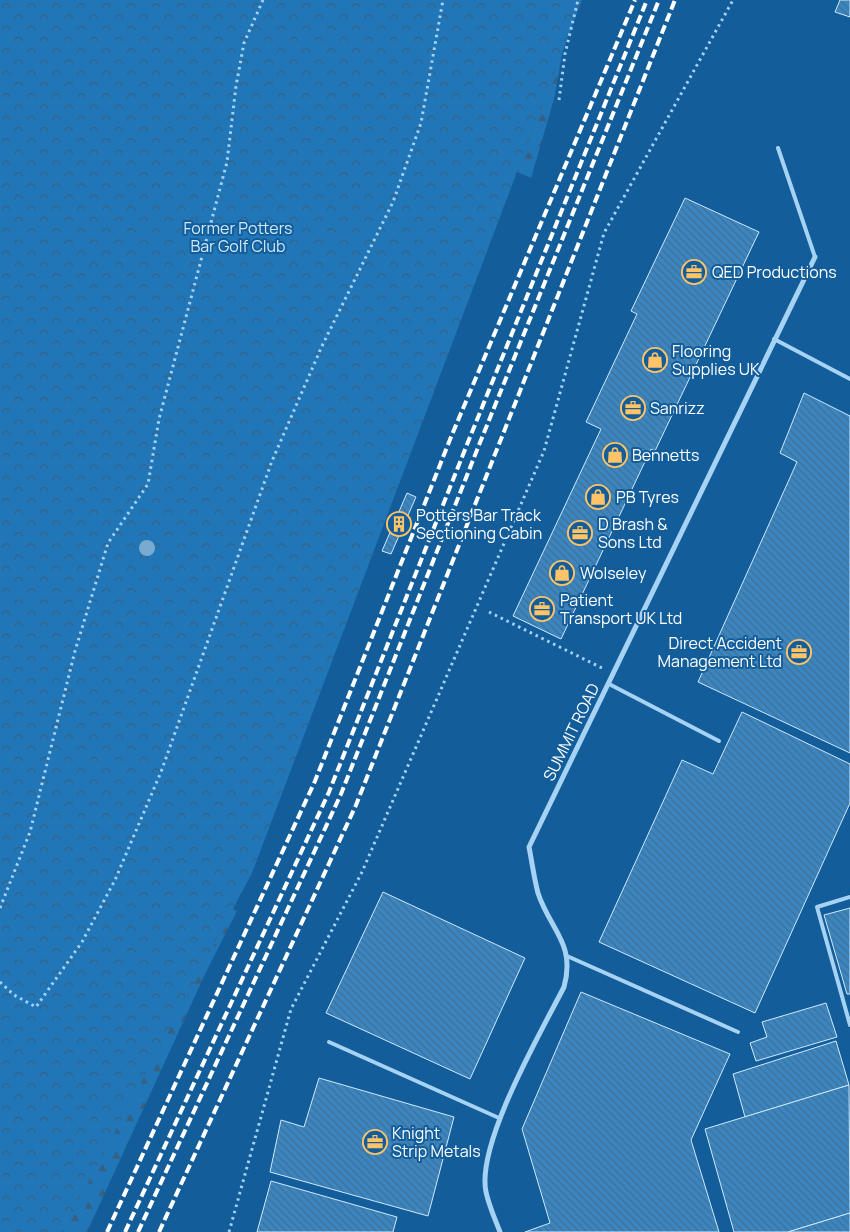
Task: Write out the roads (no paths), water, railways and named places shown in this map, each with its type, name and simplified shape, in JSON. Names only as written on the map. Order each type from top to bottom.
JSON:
[{"type":"street","name":"SUMMIT ROAD","points":[[500,1232],[486,1191],[486,1165],[500,1118],[564,987],[569,970],[567,956],[558,931],[539,894],[529,847],[815,257]]},
{"type":"lane","points":[[778,148],[815,257]]},
{"type":"lane","points":[[774,339],[850,379]]},
{"type":"lane","points":[[609,684],[719,741]]},
{"type":"lane","points":[[850,897],[817,907],[850,1025]]},
{"type":"lane","points":[[567,956],[738,1032]]},
{"type":"lane","points":[[844,1008],[850,1006]]},
{"type":"lane","points":[[329,1042],[500,1118]]},
{"type":"railway","points":[[107,1232],[315,781],[451,437],[635,0]]},
{"type":"railway","points":[[125,1232],[329,792],[647,0]]},
{"type":"railway","points":[[138,1232],[341,794],[479,445],[659,0]]},
{"type":"railway","points":[[159,1232],[356,805],[675,0]]},
{"type":"place","name":"QED Productions","points":[[694,272]]},
{"type":"place","name":"Flooring Supplies UK","points":[[655,360]]},
{"type":"place","name":"Sanrizz","points":[[633,408]]},
{"type":"place","name":"Bennetts","points":[[615,455]]},
{"type":"place","name":"PB Tyres","points":[[598,497]]},
{"type":"place","name":"Potters Bar Track Sectioning Cabin","points":[[399,524]]},
{"type":"place","name":"D Brash & Sons Ltd","points":[[580,533]]},
{"type":"place","name":"Wolseley","points":[[562,573]]},
{"type":"place","name":"Patient Transport UK Ltd","points":[[542,609]]},
{"type":"place","name":"Direct Accident Management Ltd","points":[[799,652]]},
{"type":"place","name":"Knight Strip Metals","points":[[375,1142]]},
{"type":"park label","name":"Former Potters Bar Golf Club","points":[[238,237]]}]
